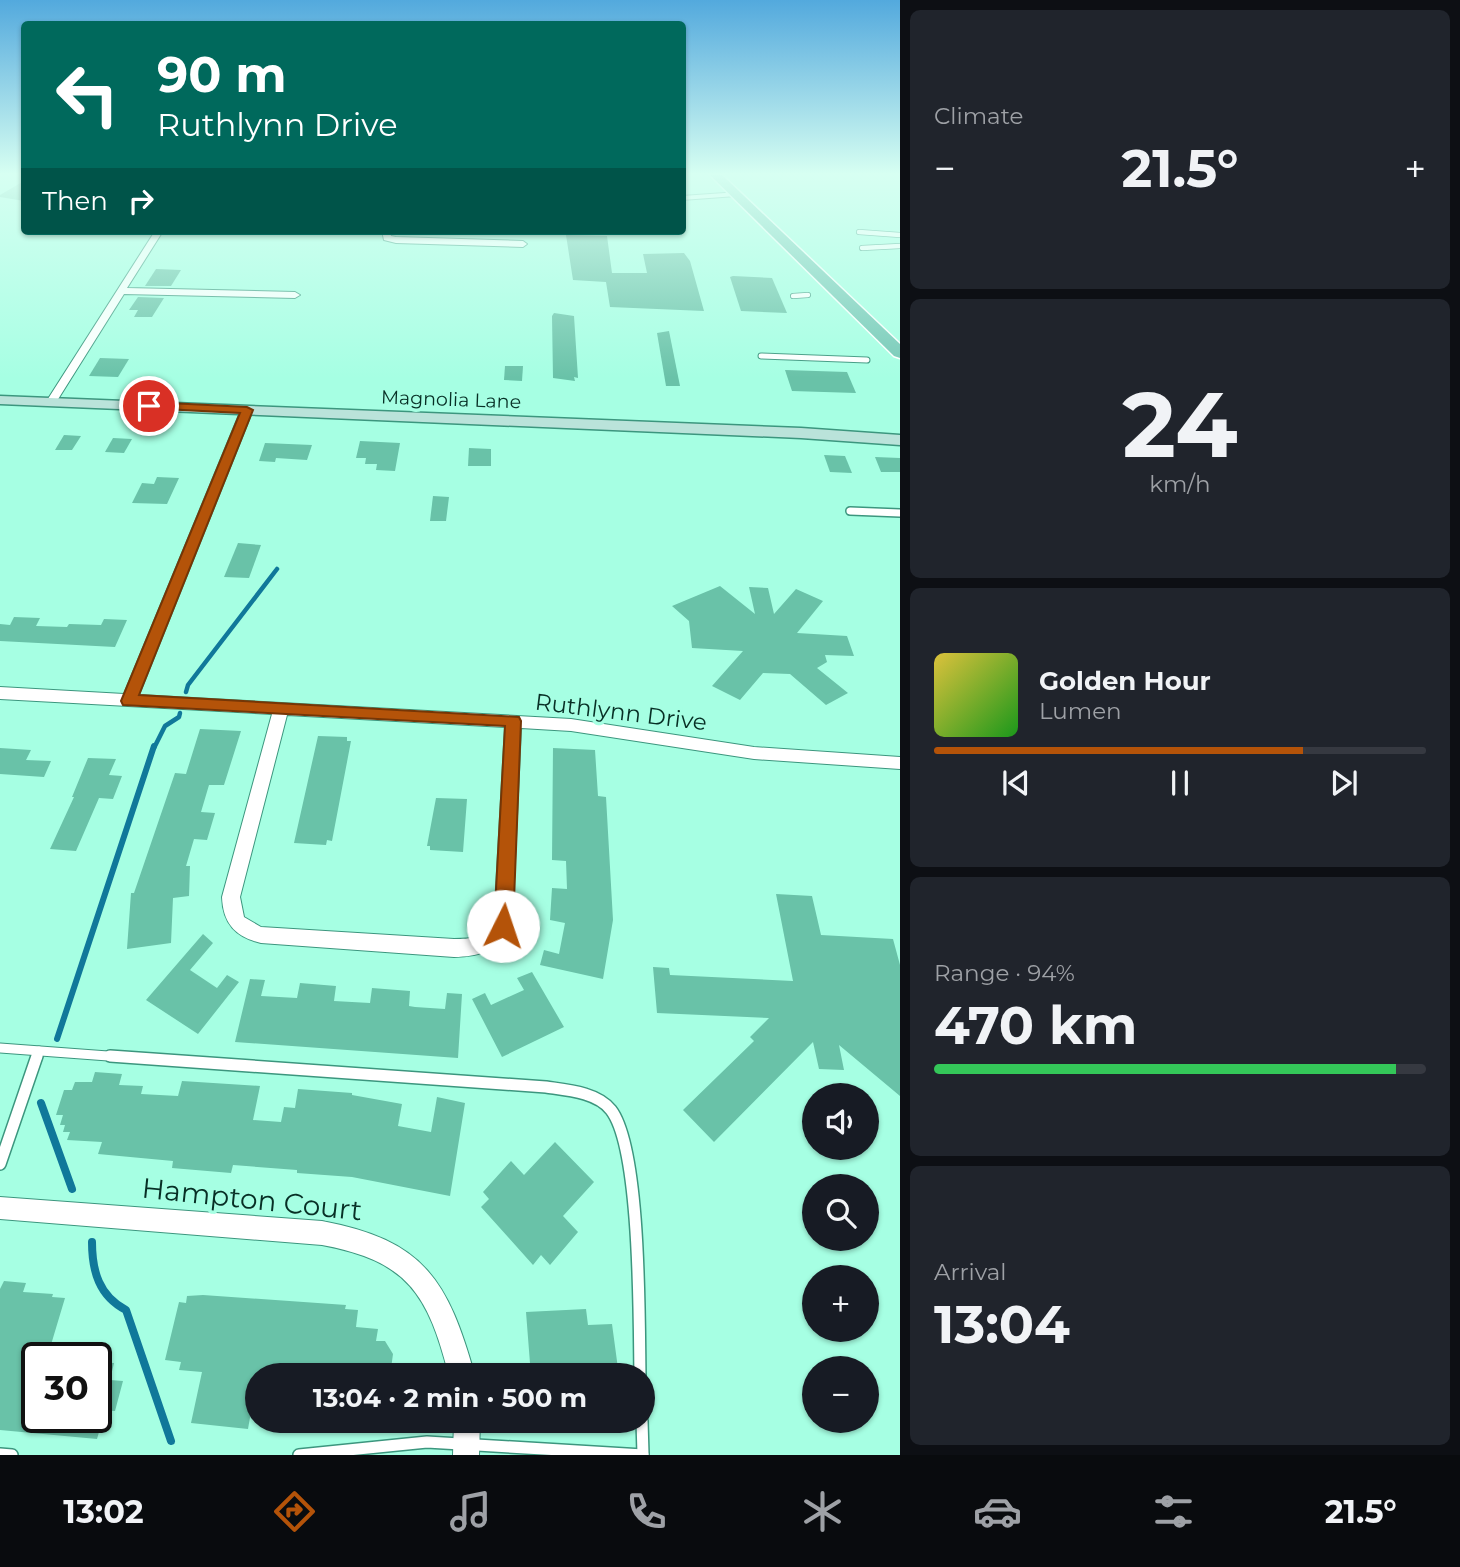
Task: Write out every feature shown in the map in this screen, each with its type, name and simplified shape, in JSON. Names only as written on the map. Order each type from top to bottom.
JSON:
[{"type":"main road","points":[[786,243],[900,353]]},
{"type":"main road","name":"Magnolia Lane","points":[[0,400],[788,432],[900,440]]},
{"type":"street","points":[[51,402],[151,243]]},
{"type":"street","points":[[492,243],[523,244]]},
{"type":"street","points":[[121,291],[295,295]]},
{"type":"street","points":[[129,701],[247,410]]},
{"type":"street","name":"Ruthlynn Drive","points":[[0,693],[513,721],[596,728],[769,754],[900,763]]},
{"type":"street","points":[[281,708],[231,897],[236,921],[242,929],[261,935],[454,948],[480,947],[495,938],[503,926],[513,721]]},
{"type":"street","name":"Hampton Court","points":[[0,1208],[322,1233],[370,1242],[407,1264],[429,1289],[450,1331],[459,1363]]},
{"type":"lane","points":[[862,248],[900,246]]},
{"type":"lane","points":[[793,296],[808,295]]},
{"type":"lane","points":[[761,356],[867,360]]},
{"type":"lane","points":[[850,511],[900,513]]},
{"type":"lane","points":[[0,1048],[546,1087],[597,1099],[612,1111],[625,1141],[633,1218],[639,1363]]},
{"type":"lane","points":[[0,1164],[39,1051]]},
{"type":"lane","points":[[299,1455],[466,1440],[643,1454],[642,1433]]},
{"type":"lane","points":[[0,1454],[12,1455]]},
{"type":"building","points":[[567,243],[608,243],[612,273],[647,273],[643,254],[684,253],[690,261],[704,311],[610,307],[606,282],[573,280]]},
{"type":"building","points":[[156,269],[181,270],[171,286],[145,286]]},
{"type":"building","points":[[730,277],[772,278],[787,313],[741,311]]},
{"type":"building","points":[[138,297],[164,298],[152,317],[134,317],[138,310],[129,310]]},
{"type":"building","points":[[554,313],[574,316],[578,378],[574,377],[575,381],[553,378]]},
{"type":"building","points":[[669,331],[680,386],[666,386],[657,333]]},
{"type":"building","points":[[100,358],[129,359],[118,377],[89,376]]},
{"type":"building","points":[[505,366],[523,366],[522,381],[504,380]]},
{"type":"building","points":[[785,370],[847,372],[856,393],[792,391]]},
{"type":"building","points":[[64,435],[81,436],[72,450],[55,450]]},
{"type":"building","points":[[113,438],[132,439],[124,453],[105,452]]},
{"type":"building","points":[[360,441],[400,443],[395,471],[376,470],[377,464],[365,464],[366,458],[356,458]]},
{"type":"building","points":[[265,443],[312,445],[307,460],[276,458],[275,462],[259,461]]},
{"type":"building","points":[[469,448],[491,449],[491,466],[468,466]]},
{"type":"building","points":[[824,455],[845,456],[852,473],[830,472]]},
{"type":"building","points":[[875,457],[900,458],[900,472],[881,472]]},
{"type":"building","points":[[157,477],[179,478],[167,504],[132,503],[142,483],[154,484]]},
{"type":"building","points":[[433,496],[449,497],[446,521],[430,521]]},
{"type":"building","points":[[238,543],[261,545],[249,578],[224,577]]},
{"type":"building","points":[[720,586],[755,614],[749,587],[768,588],[774,614],[796,589],[823,601],[797,633],[847,636],[854,656],[825,655],[827,662],[817,668],[848,693],[826,705],[790,674],[763,673],[740,700],[712,686],[743,651],[692,648],[689,621],[672,606]]},
{"type":"building","points":[[14,617],[40,618],[36,626],[67,627],[69,624],[101,625],[104,619],[127,620],[115,647],[0,641],[0,624],[10,625]]},
{"type":"building","points":[[200,729],[241,731],[224,785],[209,785],[201,812],[215,813],[207,840],[194,839],[186,866],[190,866],[189,896],[173,898],[171,943],[127,949],[131,893],[134,893],[175,773],[186,774]]},
{"type":"building","points":[[318,736],[347,737],[347,741],[351,741],[332,841],[327,840],[326,845],[294,843]]},
{"type":"building","points":[[0,748],[31,750],[26,760],[51,761],[44,777],[0,774]]},
{"type":"building","points":[[553,748],[595,750],[598,796],[606,797],[613,920],[603,979],[540,965],[544,950],[559,954],[565,923],[550,920],[552,888],[567,889],[566,861],[552,860]]},
{"type":"building","points":[[88,758],[116,759],[109,775],[122,776],[113,799],[99,798],[76,851],[50,849],[74,797]]},
{"type":"building","points":[[436,798],[467,799],[463,852],[430,850],[430,846],[427,846]]},
{"type":"building","points":[[776,894],[812,896],[821,935],[893,939],[900,965],[900,1096],[839,1045],[844,1070],[819,1069],[813,1042],[714,1142],[683,1110],[754,1041],[750,1037],[769,1018],[657,1013],[653,967],[669,968],[670,975],[793,981]]},
{"type":"building","points":[[203,934],[213,943],[190,970],[217,988],[227,975],[239,982],[198,1034],[146,1000]]},
{"type":"building","points":[[532,972],[564,1027],[502,1057],[472,999],[485,993],[491,1005],[524,990],[517,978]]},
{"type":"building","points":[[250,979],[265,980],[261,996],[297,998],[300,983],[336,986],[334,1001],[370,1003],[372,988],[410,991],[409,1006],[415,1007],[445,1009],[447,993],[462,994],[458,1058],[235,1042]]},
{"type":"building","points":[[95,1072],[122,1074],[119,1085],[143,1086],[141,1094],[178,1096],[182,1081],[260,1086],[253,1120],[281,1122],[284,1107],[295,1108],[298,1089],[352,1093],[402,1104],[398,1126],[431,1132],[437,1097],[465,1103],[450,1196],[352,1177],[297,1173],[297,1170],[233,1165],[231,1173],[172,1168],[173,1161],[98,1154],[102,1142],[67,1140],[70,1132],[63,1132],[65,1125],[60,1125],[63,1115],[56,1115],[64,1090],[72,1090],[75,1082],[92,1082]]},
{"type":"building","points":[[555,1142],[594,1182],[563,1216],[578,1232],[550,1265],[541,1255],[533,1265],[481,1207],[489,1199],[483,1192],[511,1161],[524,1175]]},
{"type":"building","points":[[4,1281],[26,1283],[23,1292],[53,1294],[52,1297],[65,1298],[52,1342],[21,1342],[21,1432],[0,1430],[0,1289]]},
{"type":"building","points":[[187,1296],[346,1305],[345,1309],[358,1310],[356,1327],[378,1329],[376,1341],[385,1341],[393,1354],[392,1363],[245,1363],[245,1429],[191,1423],[202,1372],[179,1370],[181,1362],[165,1360],[179,1302],[186,1303]]},
{"type":"building","points":[[586,1309],[588,1325],[612,1324],[617,1363],[530,1363],[526,1312]]},
{"type":"building","points":[[112,1380],[123,1381],[115,1411],[112,1411]]},
{"type":"building","points":[[32,1433],[99,1433],[97,1439]]},
{"type":"waterway","points":[[186,692],[188,685],[277,569]]},
{"type":"waterway","points":[[154,748],[165,726],[179,717],[180,713]]},
{"type":"waterway","points":[[57,1039],[154,746]]},
{"type":"waterway","points":[[41,1103],[72,1189]]},
{"type":"waterway","points":[[92,1242],[99,1282],[109,1298],[126,1310],[171,1441]]},
{"type":"route","points":[[149,406],[247,410],[129,701],[513,721],[503,926]]}]
